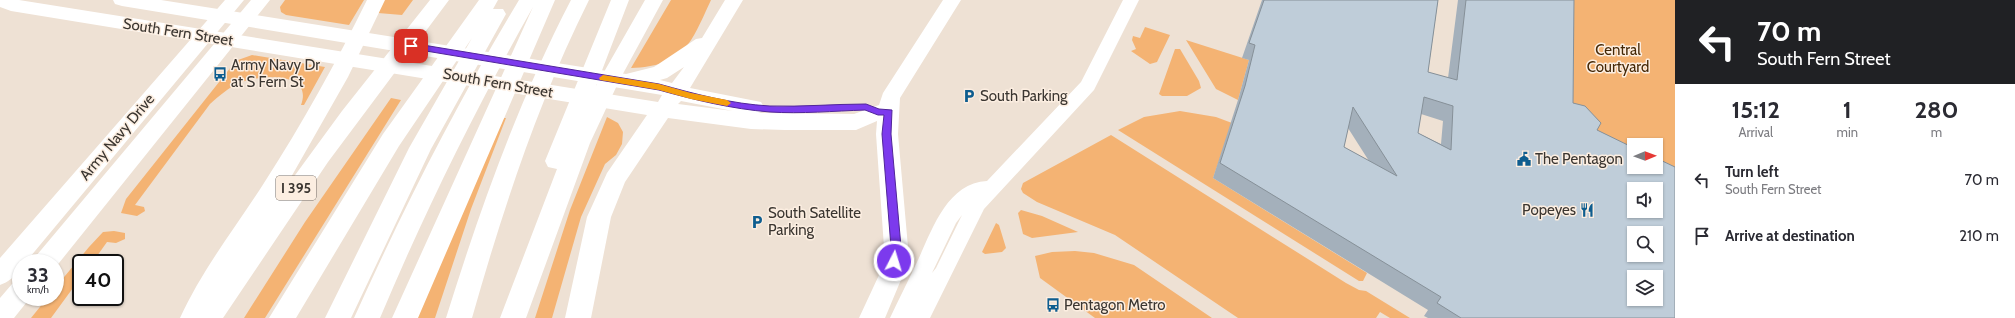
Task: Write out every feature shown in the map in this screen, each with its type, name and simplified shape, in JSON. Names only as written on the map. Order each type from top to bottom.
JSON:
[{"type":"main road","name":"South Fern Street","points":[[0,0],[11,5],[662,110],[751,121],[786,122],[856,122],[883,112]]},
{"type":"main road","name":"South Fern Street","points":[[122,0],[624,81],[745,106],[771,109],[866,107],[883,112]]},
{"type":"main road","name":"Army Navy Drive","points":[[0,275],[235,0]]},
{"type":"main road","name":"Army Navy Drive","points":[[52,254],[227,40],[262,0]]},
{"type":"main road","name":"I 395","points":[[209,318],[296,189],[366,94],[440,0]]},
{"type":"main road","points":[[338,318],[402,184],[442,107],[490,0]]},
{"type":"main road","points":[[282,318],[368,177],[417,103],[479,27],[504,0]]},
{"type":"main road","points":[[367,318],[465,111],[528,0]]},
{"type":"main road","points":[[405,318],[546,0]]},
{"type":"main road","points":[[458,318],[482,239],[525,121],[560,40],[580,0]]},
{"type":"main road","points":[[513,318],[559,194],[602,45],[620,0]]},
{"type":"main road","points":[[505,318],[518,268],[576,131],[654,0]]},
{"type":"main road","points":[[578,318],[588,264],[606,197],[615,179],[662,110],[678,92],[734,0]]},
{"type":"main road","points":[[872,318],[891,275],[896,247],[887,134],[883,112],[896,88],[952,0]]},
{"type":"main road","points":[[193,318],[202,298],[277,181],[331,88],[374,4]]},
{"type":"main road","points":[[624,81],[660,73],[668,69],[714,35]]},
{"type":"main road","points":[[216,318],[231,286]]},
{"type":"main road","points":[[0,316],[12,302]]},
{"type":"street","points":[[919,318],[943,274],[977,204],[1067,111],[1088,86],[1131,0]]},
{"type":"street","points":[[901,318],[948,218],[956,206],[975,190],[992,187]]},
{"type":"green space","points":[[285,0],[364,0],[349,25],[286,15],[281,12],[280,7]]},
{"type":"green space","points":[[384,0],[413,0],[402,15],[378,13]]},
{"type":"green space","points":[[671,0],[711,0],[691,40],[675,57],[663,63],[631,68]]},
{"type":"green space","name":"Central Courtyard","points":[[1562,0],[1675,0],[1675,189],[1644,174],[1663,174],[1663,138],[1627,138],[1627,166],[1583,144],[1572,121]]},
{"type":"green space","points":[[1145,27],[1170,35],[1157,62],[1150,64],[1131,51],[1136,49],[1132,40],[1133,36],[1140,38]]},
{"type":"green space","points":[[1186,40],[1249,60],[1238,100],[1216,89]]},
{"type":"green space","points":[[1175,49],[1180,49],[1199,81],[1201,88],[1187,96],[1162,96],[1159,94]]},
{"type":"green space","points":[[252,55],[325,67],[304,105],[301,105],[303,94],[299,86],[292,81],[282,78],[270,77],[248,80],[239,83],[220,95],[210,104],[135,205],[144,207],[145,211],[137,216],[121,213],[126,199],[231,67],[238,60]]},
{"type":"green space","points":[[391,98],[401,100],[265,318],[244,318],[305,222]]},
{"type":"green space","points":[[1180,111],[1216,117],[1232,123],[1213,178],[1367,273],[1363,281],[1359,281],[1118,130],[1144,117]]},
{"type":"green space","points":[[607,117],[618,123],[623,132],[622,144],[616,155],[605,164],[581,217],[552,318],[535,318],[570,210]]},
{"type":"green space","points":[[503,118],[506,118],[471,209],[435,318],[413,318]]},
{"type":"green space","points":[[1111,135],[1346,283],[1359,290],[1366,291],[1410,318],[1390,318],[1380,312],[1376,318],[1238,318],[1115,235],[1037,202],[1023,193],[1021,189],[1023,183]]},
{"type":"green space","points":[[1021,210],[1042,216],[1078,232],[1032,238],[1023,234],[1018,213]]},
{"type":"green space","points":[[996,223],[999,225],[1006,248],[1002,252],[985,254],[982,252]]},
{"type":"green space","points":[[114,231],[125,233],[125,239],[116,243],[107,242],[98,254],[83,254],[89,247],[103,232]]},
{"type":"green space","points":[[1075,251],[1094,253],[1134,265],[1212,318],[1095,318],[1040,278],[1035,256],[1052,252]]},
{"type":"green space","points":[[72,268],[72,289],[64,300],[64,277]]},
{"type":"green space","points":[[41,306],[60,306],[51,318],[31,318]]},
{"type":"building","name":"The Pentagon","points":[[1264,0],[1438,0],[1428,72],[1457,80],[1466,0],[1574,0],[1573,103],[1585,106],[1601,123],[1597,130],[1627,145],[1627,174],[1663,174],[1663,161],[1675,167],[1675,318],[1461,318],[1437,303],[1441,297],[1220,163],[1245,86],[1255,45],[1249,43]],"holes":[[[1424,97],[1453,106],[1451,150],[1418,133]],[[1353,107],[1397,176],[1344,147]]]},
{"type":"slow traffic","points":[[603,78],[659,87],[691,96],[727,103]]},
{"type":"place","name":"Army Navy Dr at S Fern St","points":[[220,74]]},
{"type":"place","name":"South Parking","points":[[969,96]]},
{"type":"place","name":"The Pentagon","points":[[1524,159]]},
{"type":"place","name":"Popeyes","points":[[1587,210]]},
{"type":"place","name":"South Satellite Parking","points":[[757,222]]},
{"type":"place","name":"Pentagon Metro","points":[[1053,305]]},
{"type":"route","points":[[411,46],[659,87],[691,96],[745,106],[771,109],[866,107],[878,112],[889,112],[887,134],[896,247],[894,261]]}]
